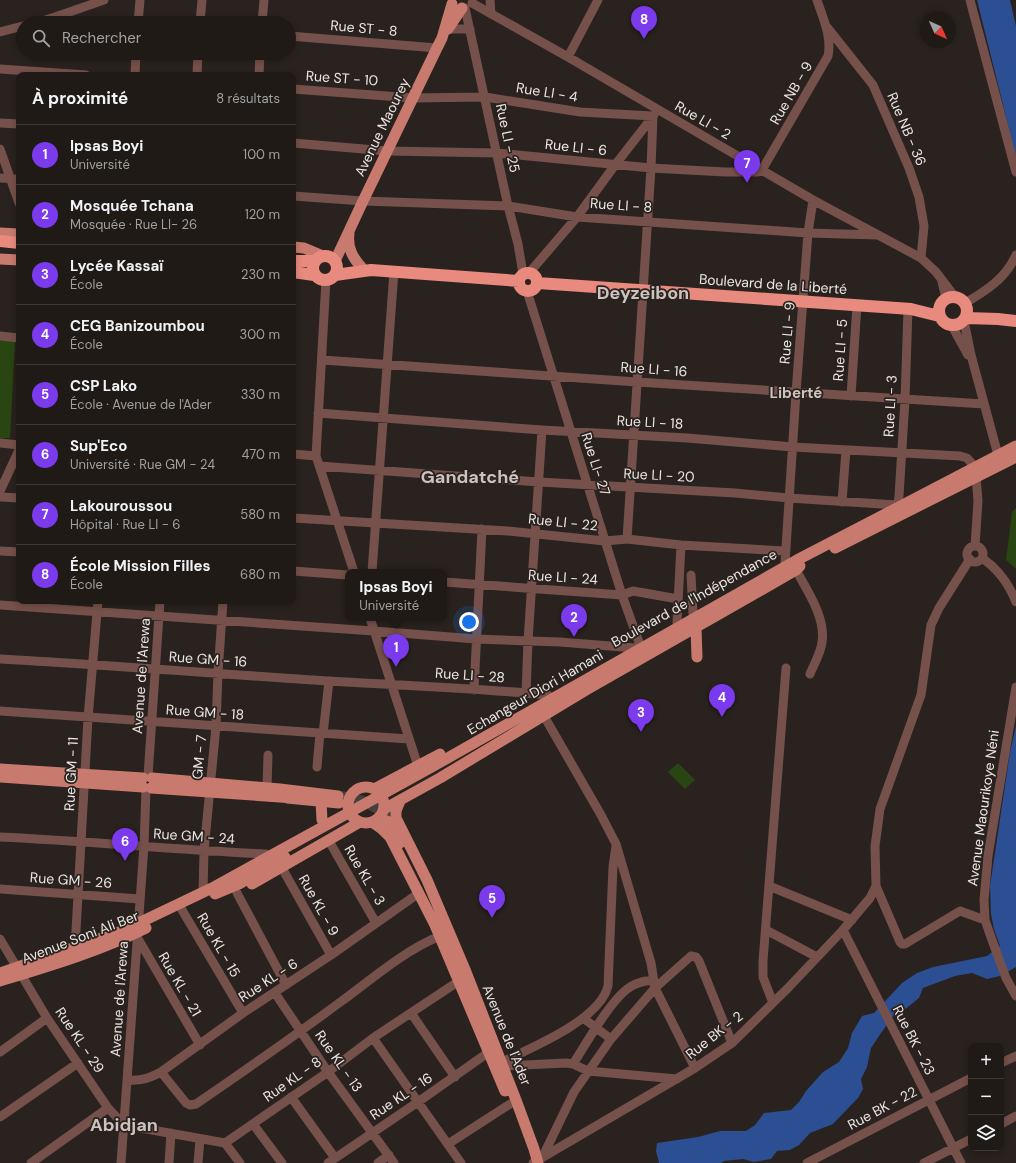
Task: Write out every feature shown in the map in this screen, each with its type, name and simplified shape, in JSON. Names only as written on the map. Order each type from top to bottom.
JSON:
[{"type":"highway","points":[[0,241],[16,243]]},
{"type":"highway","points":[[0,249],[16,251]]},
{"type":"highway","points":[[296,261],[394,271],[524,276],[534,275],[538,283],[535,288],[527,291],[522,289],[524,276]]},
{"type":"highway","points":[[296,272],[314,275],[312,268],[327,264]]},
{"type":"highway","name":"Boulevard de la Liberté","points":[[538,283],[909,309],[958,306]]},
{"type":"highway","points":[[958,306],[956,325],[952,326],[944,323],[939,316],[939,306],[958,306],[998,319],[1016,321]]},
{"type":"highway","name":"Boulevard de la Liberté","points":[[909,309],[939,316]]},
{"type":"main road","name":"Avenue Maourey","points":[[327,264],[350,229],[442,38],[462,4]]},
{"type":"main road","points":[[350,229],[349,245],[353,257],[367,269]]},
{"type":"main road","points":[[0,233],[16,234]]},
{"type":"main road","points":[[296,248],[304,248],[327,264]]},
{"type":"main road","points":[[296,252],[303,253],[327,264]]},
{"type":"main road","points":[[0,259],[16,260]]},
{"type":"main road","name":"Boulevard de l'Indépendance","points":[[777,575],[976,472],[998,455],[1016,446]]},
{"type":"main road","name":"Boulevard de l'Indépendance","points":[[372,822],[381,815],[389,817],[400,800],[586,690],[696,628],[896,507],[976,472],[1016,457]]},
{"type":"main road","name":"Boulevard de l'Indépendance","points":[[374,789],[637,647],[785,563],[798,565]]},
{"type":"main road","name":"Echangeur Diori Hamani","points":[[310,838],[432,771],[777,575]]},
{"type":"main road","points":[[696,628],[697,657]]},
{"type":"main road","points":[[586,690],[621,663]]},
{"type":"main road","name":"Echangeur Diori Hamani","points":[[432,771],[562,693],[621,663]]},
{"type":"main road","points":[[524,708],[562,693]]},
{"type":"main road","points":[[0,769],[86,779]]},
{"type":"main road","points":[[0,777],[86,779],[210,787],[337,798]]},
{"type":"main road","points":[[210,787],[267,788],[278,793],[321,802],[348,805]]},
{"type":"main road","points":[[278,793],[355,791],[364,787],[374,789]]},
{"type":"main road","name":"Avenue de l'Ader","points":[[374,789],[379,792],[382,797],[389,817],[400,835],[433,903],[503,1064],[537,1161]]},
{"type":"main road","points":[[355,791],[351,795],[348,805],[350,814],[353,818],[360,822],[372,822]]},
{"type":"main road","points":[[321,802],[322,820]]},
{"type":"main road","name":"Avenue Soni Ali Ber","points":[[0,973],[19,971],[91,952],[182,910],[209,892],[222,877],[266,854],[348,805]]},
{"type":"main road","name":"Avenue Soni Ali Ber","points":[[209,892],[227,896],[237,892],[282,868],[360,822]]},
{"type":"main road","name":"Avenue de l'Ader","points":[[372,822],[390,837],[419,893],[440,922],[440,936],[510,1104],[537,1161]]},
{"type":"main road","name":"Avenue Soni Ali Ber","points":[[0,981],[19,971],[75,948],[138,931],[310,838]]},
{"type":"street","points":[[59,16],[69,11],[104,0]]},
{"type":"street","points":[[139,16],[140,0]]},
{"type":"street","points":[[201,16],[202,0]]},
{"type":"street","points":[[263,16],[264,0]]},
{"type":"street","points":[[490,0],[491,14]]},
{"type":"street","points":[[568,57],[598,0]]},
{"type":"street","points":[[817,0],[826,26]]},
{"type":"street","points":[[970,0],[1016,172]]},
{"type":"street","name":"Rue LI - 2","points":[[462,4],[482,9],[568,57],[656,113],[921,258],[931,266],[940,277],[958,306]]},
{"type":"street","name":"Rue LI - 25","points":[[462,4],[469,27],[485,97],[524,276]]},
{"type":"street","points":[[469,27],[475,14],[482,9]]},
{"type":"street","name":"Rue NB - 9","points":[[762,170],[828,56],[829,43],[826,26]]},
{"type":"street","name":"Rue NB - 36","points":[[826,26],[873,85],[909,168],[919,197],[924,226],[921,258]]},
{"type":"street","name":"Rue ST - 8","points":[[296,36],[442,38],[469,27]]},
{"type":"street","points":[[0,32],[16,28]]},
{"type":"street","points":[[135,72],[136,60]]},
{"type":"street","points":[[197,72],[198,60]]},
{"type":"street","points":[[259,72],[260,60]]},
{"type":"street","points":[[0,69],[43,72]]},
{"type":"street","name":"Rue ST - 10","points":[[296,89],[413,98]]},
{"type":"street","name":"Rue LI - 4","points":[[413,98],[485,97],[580,112],[656,113]]},
{"type":"street","points":[[524,276],[577,217],[614,165],[656,113]]},
{"type":"street","points":[[627,538],[647,221],[656,113]]},
{"type":"street","points":[[0,123],[16,124]]},
{"type":"street","name":"Rue LI - 6","points":[[296,143],[387,150],[497,152],[651,168],[725,172],[751,172],[762,170]]},
{"type":"street","points":[[0,149],[15,179]]},
{"type":"street","points":[[0,178],[15,179]]},
{"type":"street","name":"Rue LI - 8","points":[[296,196],[363,201],[508,206],[577,217],[878,235]]},
{"type":"street","name":"Rue LI - 9","points":[[785,563],[808,232],[813,200]]},
{"type":"street","points":[[998,455],[958,306],[986,290],[997,281],[1006,271],[1016,255]]},
{"type":"street","points":[[327,264],[316,456],[353,569]]},
{"type":"street","points":[[372,569],[394,271]]},
{"type":"street","name":"Rue LI- 27","points":[[527,291],[588,484],[637,647]]},
{"type":"street","name":"Rue LI - 5","points":[[851,396],[857,305]]},
{"type":"street","name":"Rue LI - 3","points":[[896,507],[899,496],[902,452],[909,309]]},
{"type":"street","points":[[952,326],[973,363]]},
{"type":"street","points":[[0,336],[16,338]]},
{"type":"street","name":"Rue LI - 16","points":[[322,360],[905,400],[984,404]]},
{"type":"street","name":"Rue LI - 18","points":[[318,413],[793,447],[960,456],[967,458],[976,472]]},
{"type":"street","points":[[526,693],[542,430]]},
{"type":"street","points":[[0,443],[16,444]]},
{"type":"street","points":[[842,502],[846,450]]},
{"type":"street","points":[[296,454],[316,456]]},
{"type":"street","points":[[0,491],[16,456]]},
{"type":"street","name":"Rue LI - 20","points":[[319,466],[629,488],[735,493],[896,507]]},
{"type":"street","points":[[976,472],[978,501],[976,546]]},
{"type":"street","points":[[0,497],[16,498]]},
{"type":"street","name":"Rue LI - 22","points":[[296,518],[482,529],[536,533],[605,541],[627,538],[681,545],[785,551]]},
{"type":"street","points":[[474,690],[482,529]]},
{"type":"street","points":[[677,623],[681,545]]},
{"type":"street","points":[[976,546],[980,547],[983,551],[982,558]]},
{"type":"street","points":[[976,546],[971,548],[968,552],[970,559],[939,608],[931,625],[921,695],[880,810],[875,846],[876,886],[902,944],[905,944],[960,911],[986,920]]},
{"type":"street","points":[[0,551],[16,552]]},
{"type":"street","points":[[970,559],[976,561],[982,558]]},
{"type":"street","points":[[982,558],[989,563],[1006,581],[1016,602]]},
{"type":"street","points":[[798,565],[819,615],[822,628],[822,646],[810,674]]},
{"type":"street","points":[[296,571],[345,575]]},
{"type":"street","points":[[691,575],[693,614]]},
{"type":"street","name":"Rue LI - 24","points":[[447,582],[622,595],[633,591],[678,599]]},
{"type":"street","name":"Rue GM - 11","points":[[75,948],[86,779],[88,718],[98,604]]},
{"type":"street","name":"Avenue de l'Arewa","points":[[122,1163],[160,604]]},
{"type":"street","name":"GM - 7","points":[[209,892],[204,851],[216,726],[223,604]]},
{"type":"street","points":[[0,605],[476,639],[637,647]]},
{"type":"street","points":[[371,621],[418,766]]},
{"type":"street","name":"Rue GM - 16","points":[[0,659],[391,684]]},
{"type":"street","points":[[773,1004],[763,977],[763,961],[786,668]]},
{"type":"street","points":[[317,767],[329,681]]},
{"type":"street","name":"Rue LI - 28","points":[[391,684],[548,695]]},
{"type":"street","name":"Avenue Maourikoye Néni","points":[[1016,687],[986,873],[984,900],[986,920],[992,940],[1006,977],[1016,996]]},
{"type":"street","name":"Rue GM - 18","points":[[0,711],[409,739]]},
{"type":"street","points":[[544,716],[616,844],[651,962],[654,984],[695,1068]]},
{"type":"street","points":[[267,788],[268,755]]},
{"type":"street","name":"Rue GM - 24","points":[[0,837],[266,854]]},
{"type":"street","name":"Rue KL - 3","points":[[329,841],[376,923]]},
{"type":"street","points":[[503,1064],[568,1029],[583,1018],[603,998],[608,986],[613,867],[616,844]]},
{"type":"street","name":"Rue KL - 9","points":[[282,868],[331,955]]},
{"type":"street","points":[[769,886],[852,920]]},
{"type":"street","name":"Rue BK - 2","points":[[537,1161],[677,1079],[732,1043],[773,1004],[843,930],[870,898],[876,886]]},
{"type":"street","name":"Rue GM - 26","points":[[0,889],[140,899]]},
{"type":"street","points":[[237,892],[286,985]]},
{"type":"street","name":"Rue KL - 6","points":[[128,1080],[147,1078],[161,1072],[242,1013],[275,993],[419,893]]},
{"type":"street","name":"Rue KL - 15","points":[[182,910],[242,1013]]},
{"type":"street","points":[[766,930],[817,957]]},
{"type":"street","name":"Rue BK - 23","points":[[843,930],[961,1163]]},
{"type":"street","name":"Rue KL - 21","points":[[138,931],[200,1045]]},
{"type":"street","points":[[161,1072],[186,1103],[193,1105],[301,1031],[424,942],[440,936]]},
{"type":"street","name":"Rue KL - 29","points":[[1,941],[47,1018],[108,1108],[124,1125]]},
{"type":"street","points":[[537,1161],[574,1092],[588,1070],[654,984],[691,956],[696,957],[699,961],[732,1043]]},
{"type":"street","name":"Rue KL - 8","points":[[225,1143],[291,1096],[328,1072],[373,1038],[459,981]]},
{"type":"street","points":[[573,1064],[621,993],[630,986],[638,983],[654,984]]},
{"type":"street","name":"Rue KL - 13","points":[[275,993],[328,1072],[392,1159]]},
{"type":"street","points":[[411,1013],[454,1077]]},
{"type":"street","points":[[0,1052],[47,1018]]},
{"type":"street","points":[[583,1018],[611,1040]]},
{"type":"street","points":[[373,1038],[460,1163]]},
{"type":"street","name":"Rue KL - 16","points":[[331,1161],[489,1052]]},
{"type":"street","points":[[1004,1062],[1016,1056]]},
{"type":"street","points":[[0,1117],[78,1063]]},
{"type":"street","points":[[503,1064],[573,1064],[588,1070],[677,1079]]},
{"type":"street","name":"Rue BK - 22","points":[[807,1163],[817,1161],[929,1099],[969,1079]]},
{"type":"street","points":[[291,1096],[331,1161]]},
{"type":"street","points":[[448,1144],[510,1104]]},
{"type":"street","points":[[31,1163],[108,1108]]},
{"type":"street","points":[[1004,1122],[1016,1116]]},
{"type":"street","points":[[253,1124],[282,1163]]},
{"type":"street","points":[[124,1125],[225,1143],[240,1163]]},
{"type":"street","points":[[169,1163],[171,1133]]},
{"type":"street","points":[[198,1163],[200,1139]]},
{"type":"street","points":[[924,1163],[968,1140]]},
{"type":"street","points":[[378,1163],[392,1159]]},
{"type":"green space","points":[[0,340],[15,341],[10,438],[0,438]]},
{"type":"green space","points":[[1016,508],[1016,569],[1006,560],[1012,512]]},
{"type":"green space","points":[[678,763],[695,780],[685,789],[668,772]]},
{"type":"water","points":[[977,0],[1010,0],[1016,26],[1016,157]]},
{"type":"water","points":[[1016,726],[1016,967],[1000,976],[987,979],[972,973],[955,976],[923,988],[919,998],[903,1011],[894,1015],[871,1048],[867,1067],[861,1079],[863,1089],[858,1098],[833,1124],[810,1133],[799,1145],[790,1150],[777,1151],[771,1159],[754,1162],[743,1159],[724,1161],[721,1163],[659,1163],[656,1151],[657,1143],[698,1137],[720,1131],[746,1131],[755,1125],[764,1113],[791,1110],[823,1072],[839,1062],[848,1048],[852,1033],[862,1016],[874,1013],[902,983],[917,973],[933,967],[987,956],[1000,946],[991,914],[990,886],[1010,752]]},
{"type":"tunnel","points":[[338,796],[366,802],[377,808],[389,818]]},
{"type":"place","name":"École Mission Filles","points":[[644,39]]},
{"type":"place","name":"Lakouroussou","points":[[747,183]]},
{"type":"place","name":"Mosquée Tchana","points":[[574,637]]},
{"type":"place","name":"Ipsas Boyi","points":[[396,667]]},
{"type":"place","name":"CEG Banizoumbou","points":[[722,717]]},
{"type":"place","name":"Lycée Kassaï","points":[[641,732]]},
{"type":"place","name":"Sup'Eco","points":[[125,861]]},
{"type":"place","name":"CSP Lako","points":[[492,918]]},
{"type":"district","name":"Deyzeibon","points":[[643,293]]},
{"type":"district","name":"Liberté","points":[[796,393]]},
{"type":"district","name":"Gandatché","points":[[470,477]]},
{"type":"district","name":"Abidjan","points":[[124,1125]]}]
